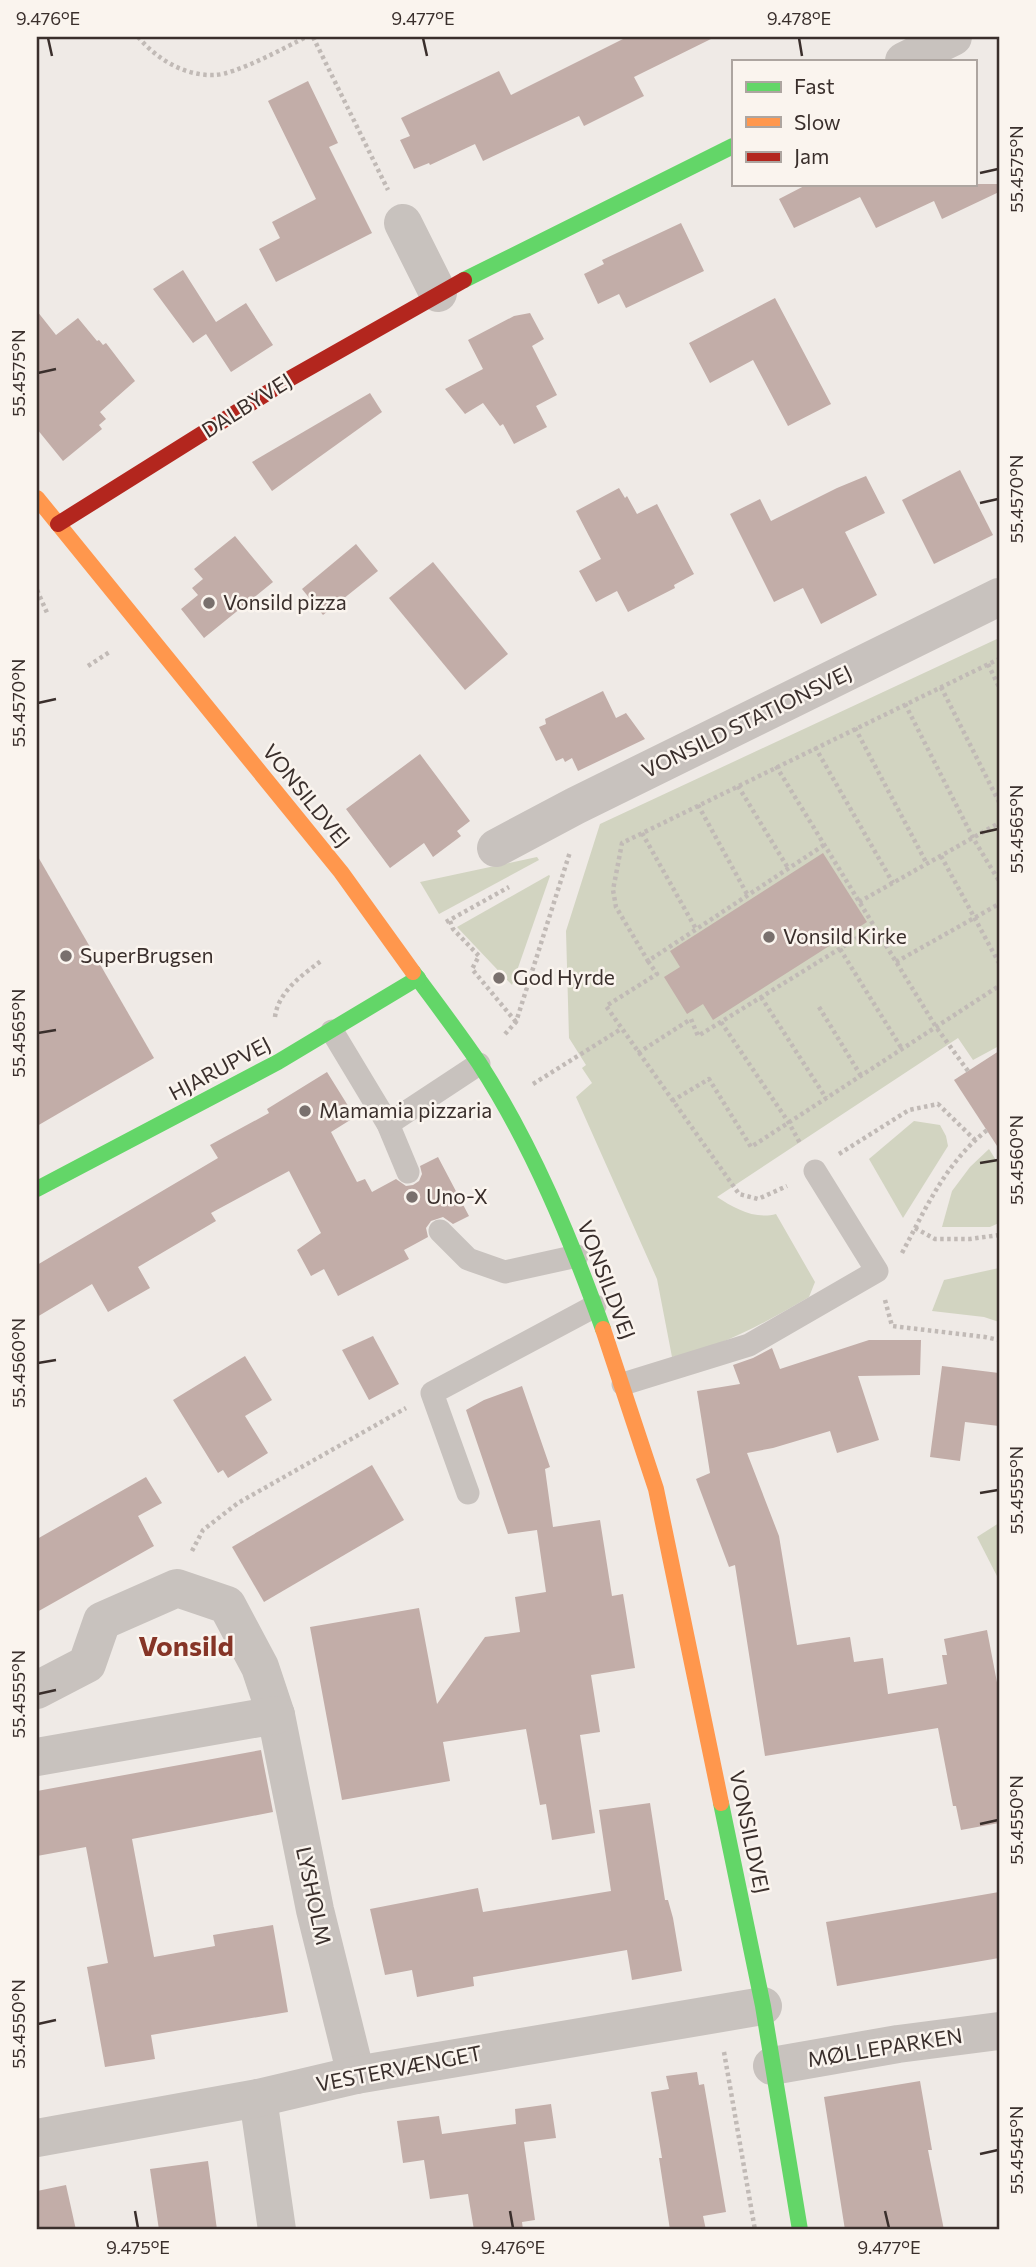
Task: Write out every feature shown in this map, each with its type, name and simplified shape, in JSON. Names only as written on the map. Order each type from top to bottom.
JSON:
[{"type":"main road","name":"DALBYVEJ","points":[[58,524],[291,378],[438,293],[732,146]]},
{"type":"main road","name":"VONSILDVEJ","points":[[37,498],[341,872],[480,1064],[530,1153],[576,1256],[623,1384],[656,1489],[763,2006],[800,2230]]},
{"type":"main road","name":"HJARUPVEJ","points":[[37,1189],[282,1059],[418,978]]},
{"type":"street","points":[[906,60],[953,37]]},
{"type":"street","points":[[404,223],[438,293]]},
{"type":"street","name":"VONSILD STATIONSVEJ","points":[[496,848],[575,806],[999,597]]},
{"type":"street","points":[[37,1690],[87,1664],[102,1621],[177,1588]]},
{"type":"street","name":"LYSHOLM","points":[[177,1588],[227,1605],[260,1667],[276,1715],[315,1910],[356,2075]]},
{"type":"street","points":[[37,1757],[276,1715]]},
{"type":"street","name":"VESTERVÆNGET","points":[[37,2138],[258,2098],[356,2075],[763,2006]]},
{"type":"street","name":"MØLLEPARKEN","points":[[772,2066],[898,2044],[999,2031]]},
{"type":"street","points":[[258,2098],[277,2230]]},
{"type":"lane","points":[[332,1031],[388,1124],[408,1172]]},
{"type":"lane","points":[[388,1124],[480,1064]]},
{"type":"lane","points":[[623,1384],[748,1345],[877,1271],[815,1171]]},
{"type":"lane","points":[[440,1231],[468,1259],[505,1272],[576,1256]]},
{"type":"lane","points":[[468,1493],[432,1393],[595,1306]]},
{"type":"path","points":[[138,37],[149,50],[179,70],[216,76],[265,58],[306,37]]},
{"type":"path","points":[[313,37],[404,223]]},
{"type":"path","points":[[37,590],[48,615]]},
{"type":"path","points":[[975,1140],[938,1104],[909,1110],[815,1171],[774,1194],[758,1199],[739,1194],[606,1006],[657,974],[616,907],[612,890],[622,843],[999,659]]},
{"type":"path","points":[[988,664],[999,687]]},
{"type":"path","points":[[941,687],[999,802]]},
{"type":"path","points":[[905,705],[973,838],[999,881]]},
{"type":"path","points":[[855,728],[927,864]]},
{"type":"path","points":[[814,747],[893,883]]},
{"type":"path","points":[[776,766],[936,1027],[968,1071]]},
{"type":"path","points":[[738,786],[788,868]]},
{"type":"path","points":[[698,805],[747,894]]},
{"type":"path","points":[[480,1064],[516,1022],[570,852],[575,806]]},
{"type":"path","points":[[859,902],[999,823]]},
{"type":"path","points":[[642,833],[696,929]]},
{"type":"path","points":[[648,961],[824,845]]},
{"type":"path","points":[[941,856],[999,962]]},
{"type":"path","points":[[897,962],[999,904]]},
{"type":"path","points":[[450,921],[453,929],[479,956],[472,969],[516,1022]]},
{"type":"path","points":[[638,1053],[691,1019],[698,1037],[875,927]]},
{"type":"path","points":[[840,949],[902,1049]]},
{"type":"path","points":[[282,1059],[273,1028],[275,1010],[293,982],[321,961]]},
{"type":"path","points":[[672,1101],[709,1079],[751,1147],[999,986]]},
{"type":"path","points":[[761,997],[826,1098]]},
{"type":"path","points":[[819,1007],[861,1076]]},
{"type":"path","points":[[721,1022],[789,1123],[815,1171]]},
{"type":"path","points":[[503,1104],[621,1029]]},
{"type":"path","points":[[987,1130],[942,1177],[900,1256],[877,1271],[892,1326],[985,1336],[999,1340]]},
{"type":"path","points":[[915,1228],[936,1239],[970,1240],[999,1235]]},
{"type":"path","points":[[177,1588],[203,1530],[238,1503],[432,1393]]},
{"type":"green space","points":[[999,638],[999,1046],[973,1060],[958,1038],[717,1197],[753,1214],[776,1214],[815,1282],[809,1297],[760,1325],[726,1341],[672,1357],[657,1279],[576,1097],[592,1083],[582,1068],[586,1065],[569,1038],[566,931],[600,824]]},
{"type":"green space","points":[[537,857],[539,860],[439,914],[420,882]]},
{"type":"green space","points":[[550,876],[512,985],[457,927]]},
{"type":"green space","points":[[914,1121],[940,1125],[948,1146],[903,1218],[869,1159]]},
{"type":"green space","points":[[989,1149],[999,1165],[999,1223],[990,1227],[942,1227],[952,1191],[970,1167]]},
{"type":"green space","points":[[999,1268],[999,1322],[984,1317],[932,1311],[944,1280]]},
{"type":"green space","points":[[999,1523],[999,1580],[977,1537]]},
{"type":"building","points":[[627,37],[715,37],[634,77],[644,96],[584,126],[579,116],[483,161],[475,144],[430,165],[429,163],[414,169],[400,140],[410,136],[401,118],[499,71],[511,95]]},
{"type":"building","points":[[308,81],[338,143],[329,147],[372,233],[276,282],[259,249],[280,238],[272,222],[316,199],[268,101]]},
{"type":"building","points":[[999,184],[999,192],[942,219],[934,201],[876,228],[860,197],[794,228],[779,199],[804,186]]},
{"type":"building","points":[[681,223],[704,271],[626,308],[619,294],[598,304],[584,274],[604,264],[602,260]]},
{"type":"building","points":[[183,270],[216,322],[246,303],[273,345],[231,372],[206,334],[193,343],[153,289]]},
{"type":"building","points":[[775,298],[831,404],[788,426],[753,360],[710,383],[689,343]]},
{"type":"building","points":[[37,311],[56,335],[78,318],[97,341],[103,345],[106,343],[135,381],[100,412],[106,419],[99,425],[102,429],[63,461],[37,429]]},
{"type":"building","points":[[530,313],[544,339],[532,346],[557,395],[536,406],[547,427],[514,444],[503,424],[500,426],[483,403],[465,414],[445,389],[483,369],[468,340],[514,316]]},
{"type":"building","points":[[370,393],[382,412],[272,491],[252,462]]},
{"type":"building","points":[[960,470],[993,535],[934,564],[902,500]]},
{"type":"building","points":[[866,476],[885,513],[845,532],[877,595],[821,624],[803,588],[774,602],[730,514],[760,499],[771,521]]},
{"type":"building","points":[[619,488],[637,514],[657,504],[694,574],[674,585],[675,588],[628,612],[617,591],[596,602],[579,571],[601,559],[576,511]]},
{"type":"building","points":[[235,536],[273,582],[204,638],[181,609],[198,595],[192,588],[203,579],[194,569]]},
{"type":"building","points":[[356,544],[378,571],[323,615],[302,589]]},
{"type":"building","points":[[433,562],[508,654],[465,690],[389,598]]},
{"type":"building","points":[[603,691],[616,718],[626,713],[645,739],[578,771],[572,758],[565,762],[563,758],[556,761],[539,727],[546,724],[545,719]]},
{"type":"building","points":[[420,754],[470,821],[457,831],[461,836],[433,857],[424,843],[390,868],[346,809]]},
{"type":"building","name":"Vonsild Kirke","points":[[823,853],[867,922],[713,1020],[703,1004],[687,1014],[664,977],[680,967],[670,951]]},
{"type":"building","name":"SuperBrugsen","points":[[37,855],[154,1058],[37,1126]]},
{"type":"building","points":[[999,1051],[999,1149],[954,1080]]},
{"type":"building","points":[[327,1072],[355,1117],[331,1132],[357,1182],[365,1179],[372,1192],[396,1179],[406,1186],[413,1185],[419,1181],[422,1174],[420,1166],[438,1157],[469,1216],[453,1224],[443,1217],[431,1221],[426,1228],[428,1237],[404,1250],[409,1259],[338,1296],[324,1269],[311,1276],[297,1250],[321,1233],[289,1171],[211,1213],[216,1221],[138,1267],[150,1288],[108,1312],[92,1284],[37,1317],[37,1265],[218,1158],[210,1145],[269,1113],[267,1109]]},
{"type":"building","points":[[373,1336],[399,1384],[369,1400],[342,1350]]},
{"type":"building","points":[[869,1340],[921,1340],[920,1375],[858,1376],[879,1440],[837,1453],[830,1431],[747,1453],[779,1536],[797,1645],[850,1637],[854,1662],[883,1658],[888,1694],[947,1684],[942,1655],[947,1655],[944,1639],[987,1630],[999,1693],[999,1823],[961,1830],[956,1806],[953,1806],[938,1728],[765,1756],[735,1565],[729,1567],[696,1479],[710,1473],[697,1391],[740,1384],[733,1365],[772,1348],[780,1369]]},
{"type":"building","points":[[245,1356],[272,1400],[245,1416],[268,1453],[228,1478],[223,1470],[218,1473],[173,1400]]},
{"type":"building","points":[[942,1366],[999,1373],[999,1426],[965,1422],[960,1461],[930,1457]]},
{"type":"building","points":[[522,1386],[550,1467],[545,1469],[553,1527],[600,1520],[612,1596],[623,1594],[635,1668],[591,1675],[600,1732],[580,1735],[595,1833],[552,1840],[546,1804],[540,1805],[526,1729],[443,1742],[450,1781],[342,1800],[310,1627],[419,1608],[437,1704],[485,1637],[520,1632],[515,1597],[546,1592],[537,1530],[508,1534],[466,1410],[484,1400]]},
{"type":"building","points":[[372,1465],[404,1520],[264,1602],[232,1547]]},
{"type":"building","points":[[146,1477],[162,1503],[138,1516],[154,1546],[37,1612],[37,1539]]},
{"type":"building","points":[[261,1750],[273,1812],[132,1839],[154,1957],[215,1946],[213,1935],[273,1925],[288,2012],[151,2035],[155,2059],[105,2067],[87,1967],[108,1963],[86,1847],[37,1856],[37,1791]]},
{"type":"building","points":[[650,1803],[665,1900],[668,1900],[673,1918],[682,1971],[632,1980],[627,1950],[473,1977],[474,1986],[417,1997],[412,1970],[385,1975],[370,1909],[478,1888],[483,1912],[611,1891],[599,1810]]},
{"type":"building","points":[[999,1892],[999,1958],[837,1986],[826,1922]]},
{"type":"building","points":[[697,2072],[699,2085],[704,2084],[726,2212],[703,2216],[706,2230],[670,2230],[651,2092],[669,2089],[666,2076]]},
{"type":"building","points":[[920,2081],[932,2150],[928,2150],[944,2230],[845,2230],[824,2097]]},
{"type":"building","points":[[551,2104],[556,2138],[524,2142],[535,2220],[522,2222],[523,2230],[474,2230],[468,2194],[430,2199],[424,2160],[403,2163],[397,2121],[439,2116],[442,2134],[516,2124],[515,2109]]},
{"type":"building","points":[[208,2161],[217,2230],[159,2230],[150,2169]]},
{"type":"building","points":[[66,2185],[76,2230],[37,2230],[37,2191]]},
{"type":"traffic: fast","points":[[464,280],[732,146]]},
{"type":"traffic: fast","points":[[413,972],[479,1063],[516,1126],[563,1226],[603,1329]]},
{"type":"traffic: fast","points":[[37,1189],[278,1062],[418,978]]},
{"type":"traffic: fast","points":[[721,1803],[763,2006],[800,2230]]},
{"type":"traffic: slow","points":[[37,498],[341,872],[413,972]]},
{"type":"traffic: slow","points":[[603,1329],[656,1489],[721,1803]]},
{"type":"traffic: jam","points":[[58,524],[291,378],[464,280]]},
{"type":"place","name":"Vonsild pizza","points":[[209,603]]},
{"type":"place","name":"Vonsild Kirke","points":[[769,937]]},
{"type":"place","name":"SuperBrugsen","points":[[66,956]]},
{"type":"place","name":"God Hyrde","points":[[499,978]]},
{"type":"place","name":"Mamamia pizzaria","points":[[305,1111]]},
{"type":"place","name":"Uno-X","points":[[412,1197]]},
{"type":"district","name":"Vonsild","points":[[186,1646]]}]
